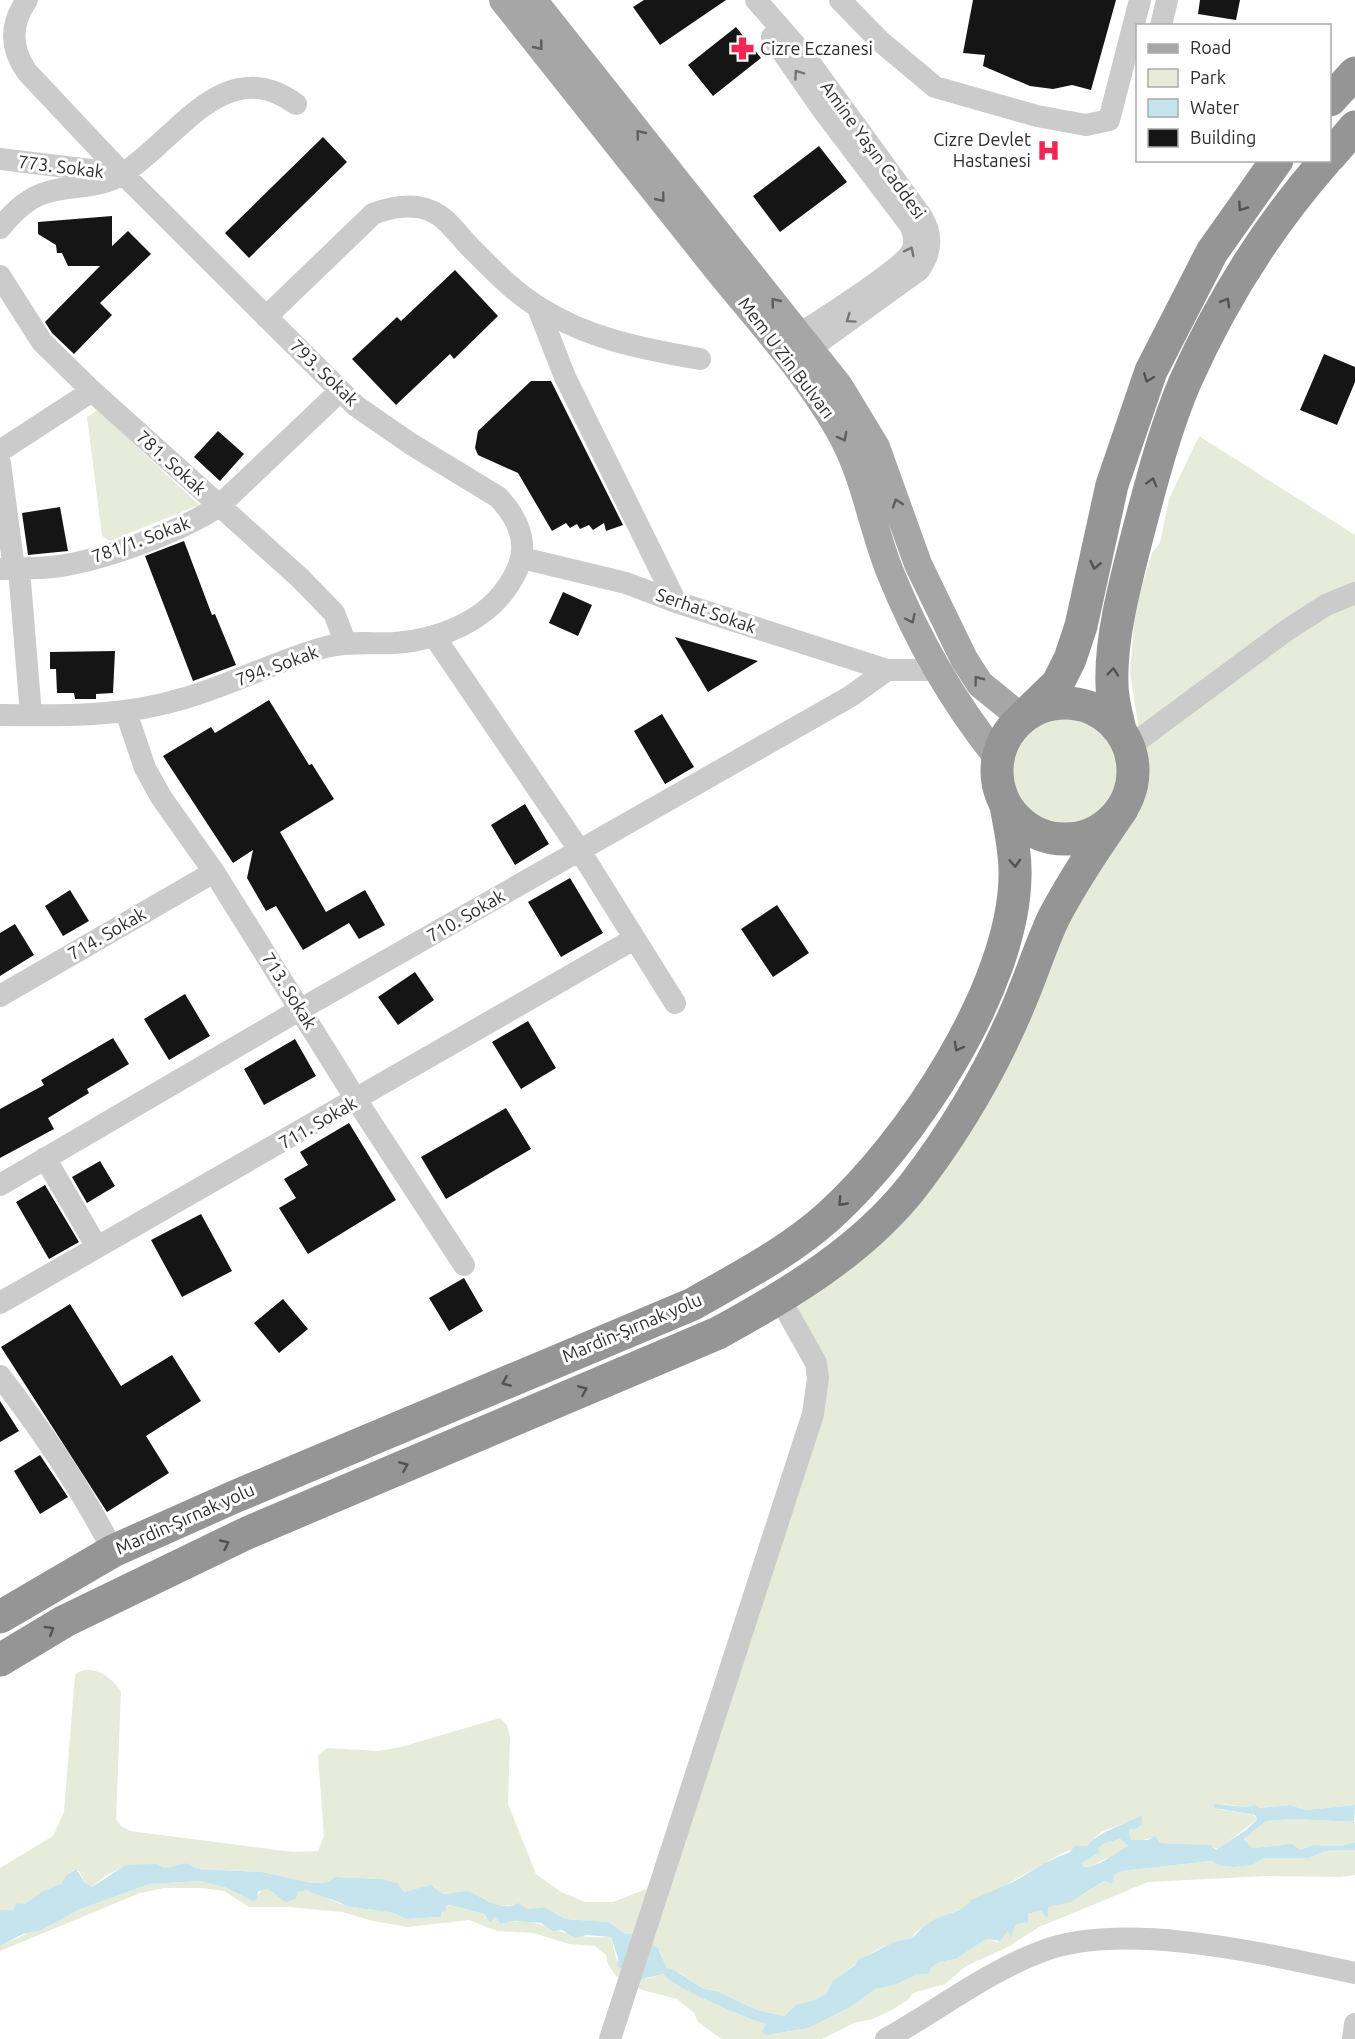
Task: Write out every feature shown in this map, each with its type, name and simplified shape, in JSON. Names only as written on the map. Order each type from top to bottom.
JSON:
[{"type":"highway","points":[[1331,98],[1355,73]]},
{"type":"highway","points":[[1331,154],[1355,128]]},
{"type":"highway","points":[[1122,809],[1096,832],[1080,837],[1063,839],[1030,829],[1017,819],[1006,805],[998,782],[998,758],[1003,743],[1022,718],[1058,683],[1070,659],[1081,626],[1112,485],[1151,371],[1212,252],[1277,162]]},
{"type":"highway","points":[[0,1660],[65,1621],[247,1533],[718,1333],[780,1299],[821,1272],[870,1230],[912,1188],[964,1111],[1020,1003],[1058,910],[1086,861],[1122,809],[1134,768],[1124,739],[1112,686],[1117,632],[1128,569],[1165,437],[1185,383],[1210,330],[1244,270],[1276,220],[1324,162]]},
{"type":"highway","points":[[1022,718],[1041,707],[1062,703],[1084,706],[1104,715],[1124,739]]},
{"type":"highway","name":"Mardin-Şırnak yolu","points":[[0,1617],[113,1551],[234,1497],[693,1304],[759,1266],[830,1216],[877,1167],[916,1120],[986,992],[1006,938],[1013,906],[1014,851],[1006,805]]},
{"type":"main road","name":"Mem U Zin Bulvarı","points":[[503,0],[795,348],[855,410],[876,447],[918,564],[964,658],[980,684],[1022,718]]},
{"type":"main road","name":"Mem U Zin Bulvarı","points":[[533,0],[795,348],[852,455],[890,571],[937,670],[970,722],[998,758]]},
{"type":"street","name":"793. Sokak","points":[[27,0],[14,29],[19,60],[123,174],[340,391],[387,428],[498,497],[508,507],[519,526],[522,558]]},
{"type":"street","name":"Amine Yaşın Caddesi","points":[[755,0],[780,25],[818,74],[922,217],[930,236],[928,256],[919,270],[795,348]]},
{"type":"street","points":[[840,0],[880,41],[935,87],[1037,116],[1086,125],[1109,120],[1140,0]]},
{"type":"street","points":[[1161,24],[1167,0]]},
{"type":"street","points":[[0,228],[18,208],[43,193],[100,183],[123,174],[187,118],[229,92],[259,88],[284,95],[297,104]]},
{"type":"street","name":"773. Sokak","points":[[0,159],[123,174]]},
{"type":"street","points":[[266,317],[363,221],[383,210],[407,207],[430,211],[444,220],[488,265],[538,308],[580,330],[609,340],[700,358]]},
{"type":"street","name":"781. Sokak","points":[[0,276],[42,342],[92,391],[300,578],[334,613],[346,644]]},
{"type":"street","points":[[538,308],[565,377],[676,602]]},
{"type":"street","points":[[0,451],[92,391]]},
{"type":"street","name":"781/1. Sokak","points":[[11,569],[58,566],[100,557],[185,525],[219,506],[340,391]]},
{"type":"street","points":[[0,463],[11,569],[31,715]]},
{"type":"street","name":"Serhat Sokak","points":[[522,558],[626,583],[676,602],[887,670]]},
{"type":"street","name":"794. Sokak","points":[[0,715],[126,712],[184,699],[312,652],[346,644],[398,642],[435,636],[453,630],[489,609],[512,580],[522,558]]},
{"type":"street","points":[[1124,739],[1326,605],[1355,593]]},
{"type":"street","points":[[435,636],[580,851],[675,1003]]},
{"type":"street","points":[[887,670],[937,670]]},
{"type":"street","name":"710. Sokak","points":[[0,1185],[301,1009],[851,696],[887,670]]},
{"type":"street","name":"713. Sokak","points":[[126,712],[145,768],[214,872],[357,1101],[464,1265]]},
{"type":"street","name":"714. Sokak","points":[[0,996],[214,872]]},
{"type":"street","name":"711. Sokak","points":[[0,1303],[357,1101],[634,939]]},
{"type":"street","points":[[45,1158],[98,1247]]},
{"type":"street","points":[[610,2039],[813,1414],[819,1378],[816,1363],[813,1353],[780,1299]]},
{"type":"street","points":[[0,1376],[53,1447],[85,1496],[113,1551]]},
{"type":"street","points":[[886,2039],[1018,1961],[1043,1950],[1074,1942],[1158,1940],[1218,1946],[1355,1973]]},
{"type":"street","points":[[1353,2039],[1355,2024]]},
{"type":"green space","points":[[98,410],[199,505],[110,541],[102,536],[87,417]]},
{"type":"green space","points":[[1199,436],[1355,535],[1355,1805],[1306,1810],[1290,1805],[1259,1808],[1255,1805],[1246,1807],[1224,1804],[1218,1809],[1253,1815],[1257,1819],[1219,1849],[1204,1845],[1160,1843],[1150,1838],[1140,1841],[1131,1840],[1129,1830],[1133,1830],[1136,1819],[1101,1832],[1087,1846],[1064,1852],[968,1906],[935,1919],[915,1933],[912,1939],[882,1947],[840,1976],[826,1994],[812,2001],[797,2004],[784,2016],[757,2010],[717,1991],[704,1989],[678,1972],[667,1968],[660,1951],[625,1934],[609,1922],[565,1919],[545,1907],[527,1909],[514,1905],[498,1906],[471,1892],[443,1894],[433,1886],[404,1892],[394,1882],[381,1879],[335,1877],[328,1882],[312,1883],[262,1872],[198,1869],[186,1863],[166,1868],[157,1865],[128,1865],[105,1876],[92,1887],[85,1883],[79,1871],[73,1870],[61,1884],[25,1904],[13,1910],[0,1910],[0,1868],[53,1836],[64,1812],[75,1675],[87,1670],[101,1673],[113,1681],[121,1692],[116,1819],[121,1826],[130,1831],[293,1852],[318,1851],[324,1836],[318,1755],[327,1748],[378,1751],[401,1747],[500,1718],[507,1725],[510,1738],[508,1804],[536,1874],[561,1892],[585,1902],[613,1902],[649,1888],[818,1378],[788,1312],[862,1258],[1133,815],[1142,796],[1145,767],[1130,673],[1135,607],[1152,553],[1160,543],[1169,499]]},
{"type":"green space","points":[[1067,716],[1089,720],[1107,732],[1119,750],[1123,772],[1119,794],[1107,812],[1089,824],[1067,828],[1045,824],[1027,812],[1015,794],[1011,772],[1015,750],[1027,732],[1045,720]]},
{"type":"green space","points":[[1294,1819],[1355,1822],[1355,1842],[1341,1846],[1313,1845],[1299,1850],[1282,1845],[1252,1848],[1247,1845],[1245,1837],[1266,1821]]},
{"type":"green space","points":[[1120,1839],[1128,1846],[1113,1857],[1083,1867],[1082,1863],[1100,1852],[1098,1849],[1103,1844]]},
{"type":"green space","points":[[1355,1850],[1355,1875],[1340,1877],[1266,1876],[1148,1882],[1039,1927],[1008,1947],[966,1966],[945,1984],[913,1993],[908,2000],[892,2010],[872,2019],[854,2023],[822,2039],[721,2039],[698,2022],[694,2013],[677,1999],[642,1990],[616,1976],[608,1964],[606,1955],[595,1946],[569,1944],[534,1933],[497,1931],[469,1920],[408,1927],[373,1921],[342,1912],[289,1907],[249,1907],[224,1891],[203,1888],[164,1888],[140,1893],[0,1951],[0,1946],[78,1910],[149,1884],[202,1881],[227,1888],[252,1901],[263,1889],[273,1890],[281,1899],[292,1899],[298,1892],[307,1890],[346,1906],[394,1913],[406,1919],[441,1917],[442,1912],[446,1911],[445,1906],[450,1905],[484,1914],[486,1918],[495,1917],[502,1924],[529,1922],[574,1935],[611,1937],[617,1962],[646,1979],[664,1974],[694,1994],[766,2024],[765,2027],[773,2034],[809,2028],[854,2005],[875,1989],[895,1985],[918,1974],[928,1974],[932,1967],[940,1962],[956,1959],[986,1939],[998,1942],[1008,1931],[1012,1935],[1016,1925],[1025,1923],[1028,1914],[1042,1910],[1045,1918],[1048,1915],[1048,1907],[1081,1896],[1104,1881],[1112,1884],[1115,1874],[1122,1871],[1211,1861],[1221,1866],[1234,1867],[1249,1865],[1264,1858],[1308,1858],[1326,1851]]},
{"type":"water","points":[[1213,1805],[1246,1807],[1255,1805],[1259,1808],[1290,1805],[1306,1810],[1355,1805],[1354,1822],[1294,1819],[1266,1821],[1244,1839],[1252,1848],[1292,1844],[1300,1850],[1313,1845],[1341,1846],[1355,1842],[1355,1850],[1326,1851],[1308,1858],[1264,1858],[1252,1865],[1234,1867],[1221,1866],[1211,1861],[1122,1871],[1115,1874],[1112,1884],[1104,1881],[1071,1902],[1048,1907],[1048,1916],[1045,1918],[1042,1910],[1028,1914],[1028,1922],[1016,1925],[1011,1937],[1008,1931],[1000,1941],[986,1939],[956,1959],[940,1962],[932,1967],[928,1974],[918,1974],[895,1985],[875,1989],[854,2005],[809,2028],[766,2035],[762,2032],[766,2024],[694,1994],[664,1974],[642,1979],[617,1966],[618,1958],[611,1937],[587,1935],[575,1938],[562,1930],[553,1931],[541,1923],[515,1921],[501,1924],[495,1917],[490,1922],[484,1914],[450,1905],[445,1906],[447,1911],[442,1912],[441,1917],[406,1919],[394,1913],[346,1906],[307,1890],[298,1892],[296,1898],[287,1902],[271,1891],[263,1890],[258,1892],[257,1899],[252,1901],[227,1888],[201,1881],[149,1884],[78,1910],[41,1930],[23,1934],[0,1946],[0,1910],[13,1910],[17,1903],[25,1904],[42,1892],[61,1884],[66,1876],[76,1869],[85,1883],[92,1887],[126,1865],[155,1864],[165,1868],[186,1863],[198,1869],[262,1872],[312,1883],[328,1882],[335,1877],[382,1879],[397,1883],[404,1892],[431,1885],[443,1894],[471,1892],[500,1905],[512,1906],[518,1903],[527,1909],[545,1907],[565,1919],[609,1922],[625,1934],[632,1934],[658,1948],[667,1968],[704,1989],[717,1991],[757,2010],[784,2016],[797,2004],[812,2001],[826,1994],[833,1981],[855,1965],[859,1959],[891,1944],[911,1939],[937,1918],[963,1908],[971,1900],[1015,1881],[1044,1863],[1070,1852],[1075,1846],[1087,1846],[1105,1832],[1142,1815],[1142,1824],[1136,1829],[1129,1830],[1131,1840],[1148,1840],[1155,1836],[1160,1843],[1210,1845],[1216,1850],[1246,1830],[1257,1819],[1255,1815],[1215,1808]],"holes":[[[1120,1839],[1128,1846],[1100,1863],[1083,1867],[1082,1863],[1100,1852],[1098,1849],[1103,1844]]]},
{"type":"building","points":[[644,0],[726,0],[660,45],[633,7]]},
{"type":"building","points":[[973,0],[1116,0],[1091,90],[1072,85],[1053,89],[1030,86],[983,66],[985,55],[963,53]]},
{"type":"building","points":[[1200,0],[1240,0],[1236,20],[1198,14]]},
{"type":"building","points":[[736,27],[761,58],[713,96],[688,65]]},
{"type":"building","points":[[323,137],[347,162],[249,258],[225,233]]},
{"type":"building","points":[[819,146],[847,182],[780,232],[753,196]]},
{"type":"building","points":[[112,216],[112,246],[128,231],[151,254],[100,303],[112,315],[74,354],[52,333],[45,322],[100,266],[68,266],[62,253],[57,253],[56,245],[38,234],[38,222]]},
{"type":"building","points":[[455,270],[498,316],[454,359],[450,354],[396,405],[352,359],[397,317],[401,321]]},
{"type":"building","points":[[1324,354],[1355,367],[1355,382],[1337,425],[1300,410]]},
{"type":"building","points":[[531,381],[551,381],[623,525],[606,531],[604,523],[593,530],[589,525],[580,529],[577,524],[570,528],[566,523],[552,531],[518,473],[478,455],[475,448],[478,431]]},
{"type":"building","points":[[218,431],[244,454],[220,481],[194,457]]},
{"type":"building","points":[[60,507],[68,551],[28,555],[22,513]]},
{"type":"building","points":[[184,541],[212,615],[215,614],[236,665],[193,681],[145,556]]},
{"type":"building","points":[[563,592],[592,605],[578,636],[549,623]]},
{"type":"building","points":[[675,637],[758,661],[708,692]]},
{"type":"building","points":[[115,651],[113,693],[96,694],[96,699],[75,699],[74,693],[57,693],[56,669],[50,669],[50,652]]},
{"type":"building","points":[[269,700],[309,765],[312,764],[334,799],[280,832],[326,912],[365,890],[385,925],[359,939],[349,923],[303,950],[276,906],[266,911],[247,878],[253,850],[233,863],[163,756],[211,727],[215,733]]},
{"type":"building","points":[[662,714],[694,767],[665,784],[634,731]]},
{"type":"building","points":[[525,804],[549,844],[515,865],[491,825]]},
{"type":"building","points":[[570,878],[603,933],[561,957],[528,902]]},
{"type":"building","points":[[70,890],[89,921],[63,936],[45,906]]},
{"type":"building","points":[[777,905],[809,953],[773,977],[741,929]]},
{"type":"building","points":[[15,924],[34,955],[0,976],[0,933]]},
{"type":"building","points":[[415,972],[434,1000],[398,1025],[378,997]]},
{"type":"building","points":[[185,994],[210,1036],[169,1060],[144,1019]]},
{"type":"building","points":[[528,1021],[556,1068],[521,1089],[492,1042]]},
{"type":"building","points":[[113,1038],[129,1064],[87,1089],[89,1093],[48,1118],[54,1129],[0,1158],[0,1109],[44,1085],[41,1080]]},
{"type":"building","points":[[295,1039],[316,1076],[264,1105],[244,1069]]},
{"type":"building","points":[[506,1108],[531,1149],[446,1199],[421,1157]]},
{"type":"building","points":[[349,1123],[396,1200],[308,1254],[279,1208],[296,1198],[284,1179],[308,1165],[300,1152]]},
{"type":"building","points":[[100,1161],[115,1186],[87,1203],[72,1177]]},
{"type":"building","points":[[45,1185],[79,1242],[49,1259],[16,1202]]},
{"type":"building","points":[[201,1214],[232,1271],[182,1297],[151,1240]]},
{"type":"building","points":[[464,1278],[483,1311],[449,1331],[429,1298]]},
{"type":"building","points":[[283,1299],[308,1329],[279,1353],[254,1323]]},
{"type":"building","points":[[70,1304],[121,1386],[172,1355],[201,1401],[146,1436],[169,1473],[107,1512],[1,1347]]},
{"type":"building","points":[[0,1401],[19,1431],[0,1442]]},
{"type":"building","points":[[40,1455],[68,1497],[40,1514],[14,1471]]},
{"type":"place","name":"Cizre Eczanesi","points":[[742,49]]},
{"type":"place","name":"Cizre Devlet Hastanesi","points":[[1049,150]]}]
